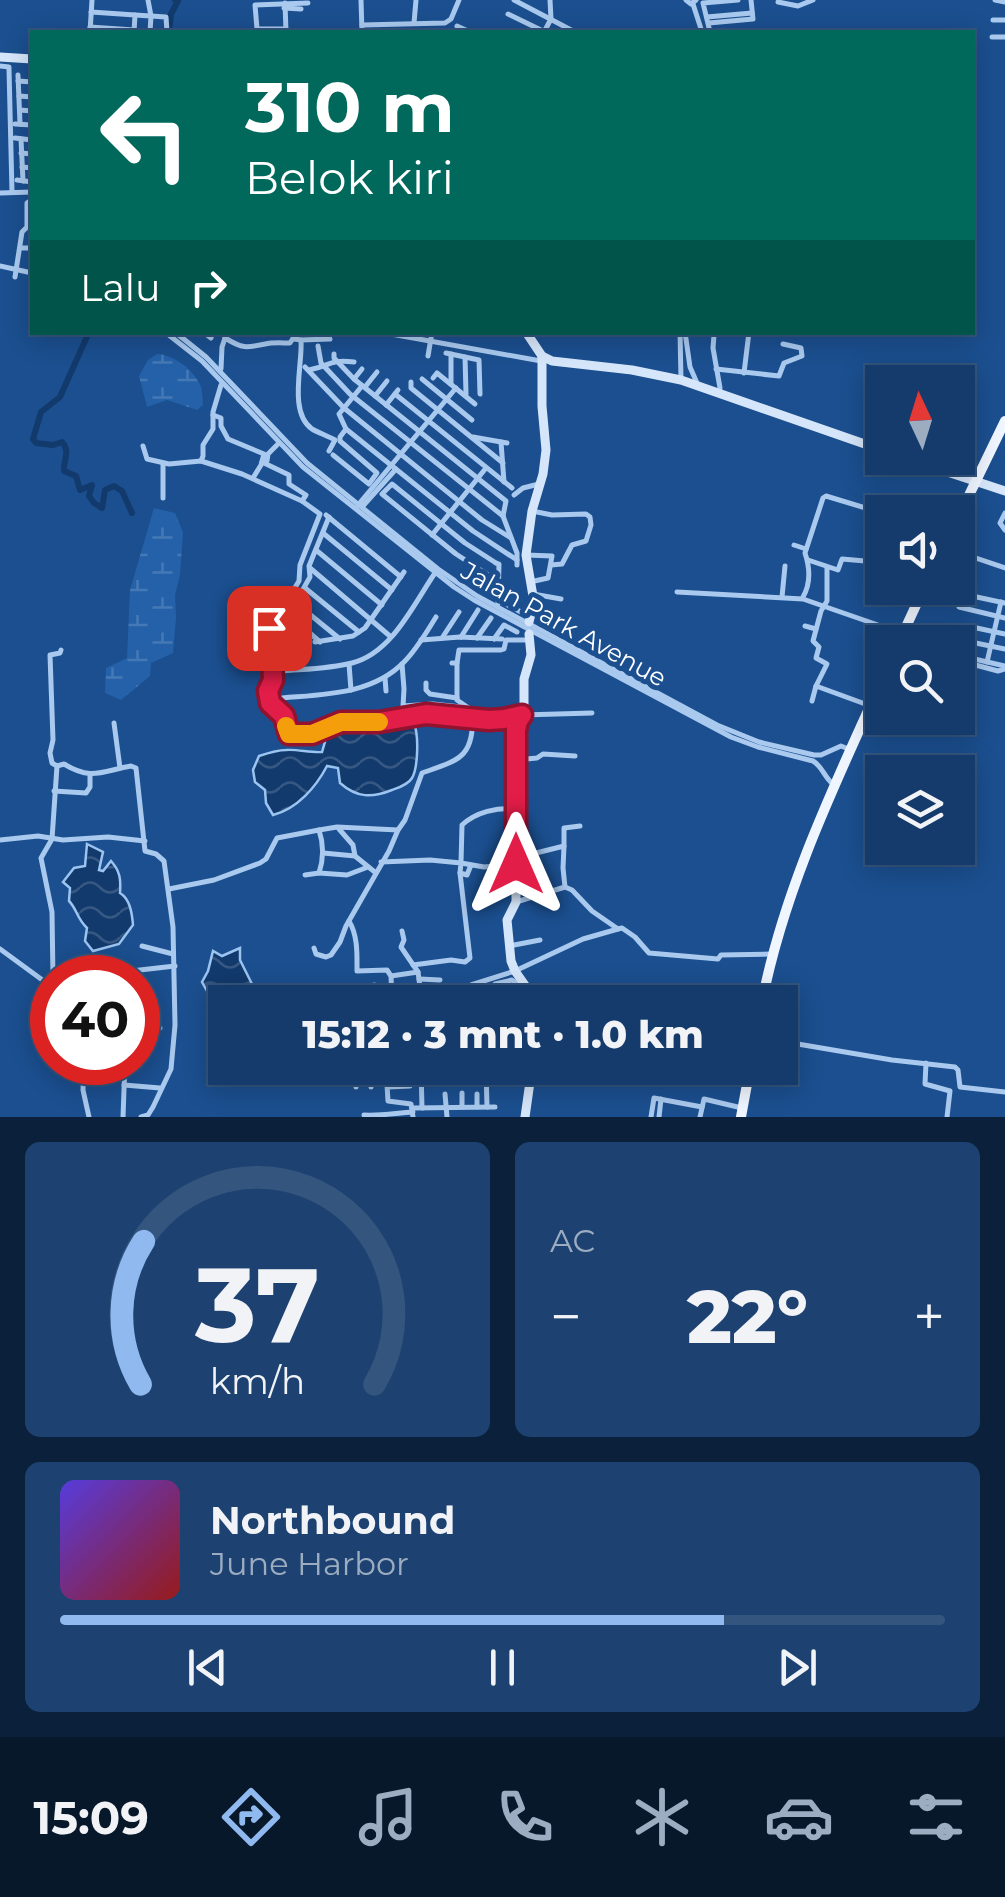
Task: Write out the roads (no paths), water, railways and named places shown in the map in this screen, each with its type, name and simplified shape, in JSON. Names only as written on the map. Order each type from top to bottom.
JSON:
[{"type":"main road","points":[[969,495],[1003,430]]},
{"type":"main road","points":[[766,985],[796,882],[865,718]]},
{"type":"main road","points":[[741,1112],[747,1085]]},
{"type":"street","points":[[90,30],[92,0]]},
{"type":"street","points":[[148,0],[150,30]]},
{"type":"street","points":[[361,0],[362,28],[441,23],[448,21],[460,0]]},
{"type":"street","points":[[410,27],[416,0]]},
{"type":"street","points":[[686,0],[689,4],[695,2],[702,30]]},
{"type":"street","points":[[710,30],[703,3],[738,0]]},
{"type":"street","points":[[700,22],[751,19],[751,0]]},
{"type":"street","points":[[778,2],[798,6],[813,0]]},
{"type":"street","points":[[995,0],[1005,2]]},
{"type":"street","points":[[514,1],[570,30]]},
{"type":"street","points":[[546,30],[551,20],[548,1]]},
{"type":"street","points":[[271,30],[257,29],[258,3],[308,3]]},
{"type":"street","points":[[284,4],[301,9]]},
{"type":"street","points":[[284,4],[285,30]]},
{"type":"street","points":[[91,12],[167,18],[167,30]]},
{"type":"street","points":[[508,14],[541,30]]},
{"type":"street","points":[[134,30],[135,15]]},
{"type":"street","points":[[993,20],[1005,20]]},
{"type":"street","points":[[458,26],[466,30]]},
{"type":"street","points":[[992,36],[1005,37]]},
{"type":"street","points":[[0,66],[6,60]]},
{"type":"street","points":[[6,60],[12,192]]},
{"type":"street","points":[[30,81],[18,78],[18,124],[30,125]]},
{"type":"street","points":[[19,96],[30,97]]},
{"type":"street","points":[[20,110],[30,111]]},
{"type":"street","points":[[30,140],[18,138],[22,153],[20,181],[30,182]]},
{"type":"street","points":[[22,153],[30,154]]},
{"type":"street","points":[[22,167],[30,168]]},
{"type":"street","points":[[0,192],[30,196]]},
{"type":"street","points":[[16,274],[26,227],[26,203],[30,198]]},
{"type":"street","points":[[20,248],[30,248]]},
{"type":"street","points":[[0,266],[16,274],[30,273]]},
{"type":"street","name":"Jalan Park Avenue","points":[[169,335],[202,360],[338,492],[475,598],[715,730],[800,754],[821,755],[840,746],[851,750]]},
{"type":"street","name":"Jalan Park Avenue","points":[[179,335],[206,357],[303,467],[360,506],[436,571]]},
{"type":"street","points":[[221,370],[226,335],[248,348],[288,344],[297,337],[330,339]]},
{"type":"street","points":[[398,335],[681,380],[865,444]]},
{"type":"street","points":[[428,356],[431,335]]},
{"type":"street","points":[[520,560],[546,450],[542,358],[528,335]]},
{"type":"street","points":[[681,380],[683,335]]},
{"type":"street","points":[[684,335],[690,367],[699,386]]},
{"type":"street","points":[[714,335],[719,392]]},
{"type":"street","points":[[744,373],[750,335]]},
{"type":"street","points":[[297,337],[302,356],[297,379],[299,403],[310,428],[335,440],[331,453],[369,484],[378,473],[340,442],[346,429]]},
{"type":"street","points":[[716,369],[778,376],[784,363],[802,356],[800,347],[783,344]]},
{"type":"street","points":[[318,346],[323,366],[353,397],[503,516]]},
{"type":"street","points":[[360,506],[447,399],[453,386],[448,354],[479,360],[480,394]]},
{"type":"street","points":[[335,357],[323,366],[307,368],[344,408],[482,520],[511,538]]},
{"type":"street","points":[[335,357],[354,362]]},
{"type":"street","points":[[335,357],[354,379],[506,501],[503,516],[531,590],[528,617],[498,604],[499,582],[498,564],[465,543],[392,484],[382,494],[456,554],[499,582]]},
{"type":"street","points":[[465,357],[466,396]]},
{"type":"street","points":[[354,379],[362,369]]},
{"type":"street","points":[[377,372],[339,414],[346,429],[504,552],[520,560],[550,555],[548,578],[531,590]]},
{"type":"street","points":[[433,378],[437,373],[475,404]]},
{"type":"street","points":[[422,379],[472,420]]},
{"type":"street","points":[[375,396],[387,381]]},
{"type":"street","points":[[411,382],[411,388],[503,464]]},
{"type":"street","points":[[200,461],[212,430],[221,384]]},
{"type":"street","points":[[386,405],[396,392],[513,491],[539,484]]},
{"type":"street","points":[[213,415],[222,418],[221,426],[228,439],[262,452],[264,463]]},
{"type":"street","points":[[470,437],[504,442],[504,482]]},
{"type":"street","points":[[253,478],[279,443]]},
{"type":"street","points":[[143,446],[145,458],[163,463],[200,461],[253,478],[302,500],[318,512],[320,516],[300,565],[299,581],[283,607],[274,612],[269,630],[276,635],[273,680],[268,691],[270,703],[284,716],[289,734],[312,734],[341,722],[379,722],[426,714],[473,719],[592,714]]},
{"type":"street","points":[[163,463],[163,498]]},
{"type":"street","points":[[264,463],[289,474],[288,484],[306,495],[302,500]]},
{"type":"street","points":[[432,535],[486,468]]},
{"type":"street","points":[[957,475],[1005,491]]},
{"type":"street","points":[[803,598],[809,586],[806,550],[824,496],[865,508]]},
{"type":"street","points":[[532,511],[590,516],[586,541],[572,545],[562,564],[551,565]]},
{"type":"street","points":[[1005,513],[1000,523],[1005,530]]},
{"type":"street","points":[[290,612],[306,588],[327,516],[403,574],[372,620],[359,632],[318,642],[303,625],[309,613]]},
{"type":"street","points":[[322,533],[392,590]]},
{"type":"street","points":[[794,545],[806,550]]},
{"type":"street","points":[[316,550],[382,604]]},
{"type":"street","points":[[496,563],[504,552]]},
{"type":"street","points":[[975,558],[1005,568]]},
{"type":"street","points":[[808,560],[838,570],[842,559],[865,560]]},
{"type":"street","points":[[782,597],[785,566]]},
{"type":"street","points":[[310,568],[392,636]]},
{"type":"street","points":[[812,701],[827,664],[816,658],[818,647],[813,641],[828,593],[827,568]]},
{"type":"street","points":[[281,672],[348,664],[375,653],[392,636],[436,571]]},
{"type":"street","points":[[306,588],[359,632]]},
{"type":"street","points":[[531,590],[561,599]]},
{"type":"street","points":[[514,592],[514,608]]},
{"type":"street","points":[[677,592],[803,598],[869,625]]},
{"type":"street","points":[[975,597],[1003,603],[988,662]]},
{"type":"street","name":"Jalan Park Avenue","points":[[475,598],[498,604],[749,742]]},
{"type":"street","points":[[297,604],[340,639]]},
{"type":"street","points":[[959,606],[1001,618]]},
{"type":"street","points":[[460,637],[478,610]]},
{"type":"street","points":[[442,638],[459,612]]},
{"type":"street","points":[[235,636],[245,616],[270,624]]},
{"type":"street","points":[[272,699],[350,679],[385,678],[402,664],[436,618]]},
{"type":"street","points":[[477,638],[491,618]]},
{"type":"street","points":[[421,640],[498,639],[504,624],[517,632]]},
{"type":"street","points":[[806,626],[816,629]]},
{"type":"street","points":[[975,628],[1005,634]]},
{"type":"street","points":[[457,698],[454,663],[459,650],[501,650],[506,640],[530,637],[524,707],[516,725],[516,902],[506,920],[514,972],[525,985]]},
{"type":"street","points":[[975,643],[1005,649]]},
{"type":"street","points":[[56,766],[50,757],[50,655],[62,650]]},
{"type":"street","points":[[969,660],[988,662],[1005,668],[998,672],[969,660]]},
{"type":"street","points":[[348,664],[350,679]]},
{"type":"street","points":[[402,664],[402,706],[421,701],[460,707]]},
{"type":"street","points":[[385,678],[386,691]]},
{"type":"street","points":[[314,948],[326,958],[340,942],[406,820],[422,773],[449,764],[466,752],[473,719],[471,708],[457,698],[429,694],[426,683]]},
{"type":"street","points":[[816,686],[865,705]]},
{"type":"street","points":[[114,723],[120,768]]},
{"type":"street","points":[[516,760],[543,754],[575,756]]},
{"type":"street","name":"Jalan Park Avenue","points":[[800,754],[820,765]]},
{"type":"street","points":[[821,755],[826,760],[820,765],[835,786]]},
{"type":"street","points":[[56,766],[64,764],[90,774],[133,766],[138,771],[146,852],[164,861],[175,966],[175,1026],[171,1069],[146,1116]]},
{"type":"street","points":[[53,955],[52,912],[41,858],[52,839],[56,766]]},
{"type":"street","points":[[54,791],[86,794],[90,774]]},
{"type":"street","points":[[413,965],[464,962],[470,958],[460,874],[464,821],[496,808],[516,808]]},
{"type":"street","points":[[565,887],[564,828],[580,826]]},
{"type":"street","points":[[169,889],[207,882],[264,861],[277,838],[338,827],[398,830]]},
{"type":"street","points":[[338,827],[353,845],[356,856],[376,873]]},
{"type":"street","points":[[319,830],[323,854],[319,873]]},
{"type":"street","points":[[0,840],[38,836],[145,841]]},
{"type":"street","points":[[305,875],[350,874],[381,863],[430,860],[484,867],[564,846]]},
{"type":"street","points":[[323,854],[356,856]]},
{"type":"street","points":[[460,874],[469,875],[471,865]]},
{"type":"street","points":[[516,902],[565,887],[618,929]]},
{"type":"street","points":[[349,921],[354,928],[357,971],[385,969],[392,976],[392,985]]},
{"type":"street","points":[[482,985],[583,940],[622,928],[649,953],[718,959],[720,954],[772,954]]},
{"type":"street","points":[[402,931],[401,947],[421,985]]},
{"type":"street","points":[[509,946],[540,940]]},
{"type":"street","points":[[142,946],[174,954]]},
{"type":"street","points":[[0,949],[30,972]]},
{"type":"street","points":[[160,969],[175,966]]},
{"type":"street","points":[[392,976],[440,980]]},
{"type":"street","points":[[495,981],[512,980],[515,985]]},
{"type":"street","points":[[495,981],[495,985]]},
{"type":"street","points":[[798,1043],[956,1068],[958,1083],[964,1088],[1005,1092]]},
{"type":"street","points":[[926,1063],[924,1084],[950,1092],[947,1117]]},
{"type":"street","points":[[82,1085],[89,1117]]},
{"type":"street","points":[[124,1117],[124,1085],[162,1088]]},
{"type":"street","points":[[410,1085],[386,1087],[389,1102],[407,1103],[413,1112]]},
{"type":"street","points":[[423,1085],[428,1117]]},
{"type":"street","points":[[364,1115],[438,1107],[491,1107],[487,1085]]},
{"type":"street","points":[[525,1117],[530,1085]]},
{"type":"street","points":[[462,1092],[462,1106]]},
{"type":"street","points":[[446,1094],[447,1117]]},
{"type":"street","points":[[477,1107],[478,1094]]},
{"type":"street","points":[[438,1096],[438,1107]]},
{"type":"street","points":[[659,1117],[661,1099]]},
{"type":"street","points":[[700,1117],[706,1099],[741,1112]]},
{"type":"street","points":[[651,1117],[653,1100],[702,1107]]},
{"type":"water","points":[[414,724],[416,729],[416,767],[410,780],[397,788],[359,794],[340,783],[338,768],[327,766],[305,796],[273,815],[266,803],[265,790],[255,782],[253,770],[259,756],[283,750],[322,752],[327,735],[335,732]]},
{"type":"water","points":[[87,844],[103,852],[99,870],[103,871],[111,861],[116,868],[120,893],[128,903],[133,925],[119,944],[93,951],[85,941],[87,928],[69,901],[70,888],[63,882],[74,868],[85,866]]},
{"type":"water","points":[[240,948],[240,960],[252,985],[208,985],[207,991],[202,982],[213,951],[222,956]]},
{"type":"waterway","points":[[169,30],[178,1],[175,0]]},
{"type":"waterway","points":[[88,335],[60,397],[41,412],[33,439],[53,445],[62,442],[66,453],[64,471],[76,476],[80,490],[92,485],[89,496],[102,508],[105,490],[114,486],[122,491],[132,513]]}]
